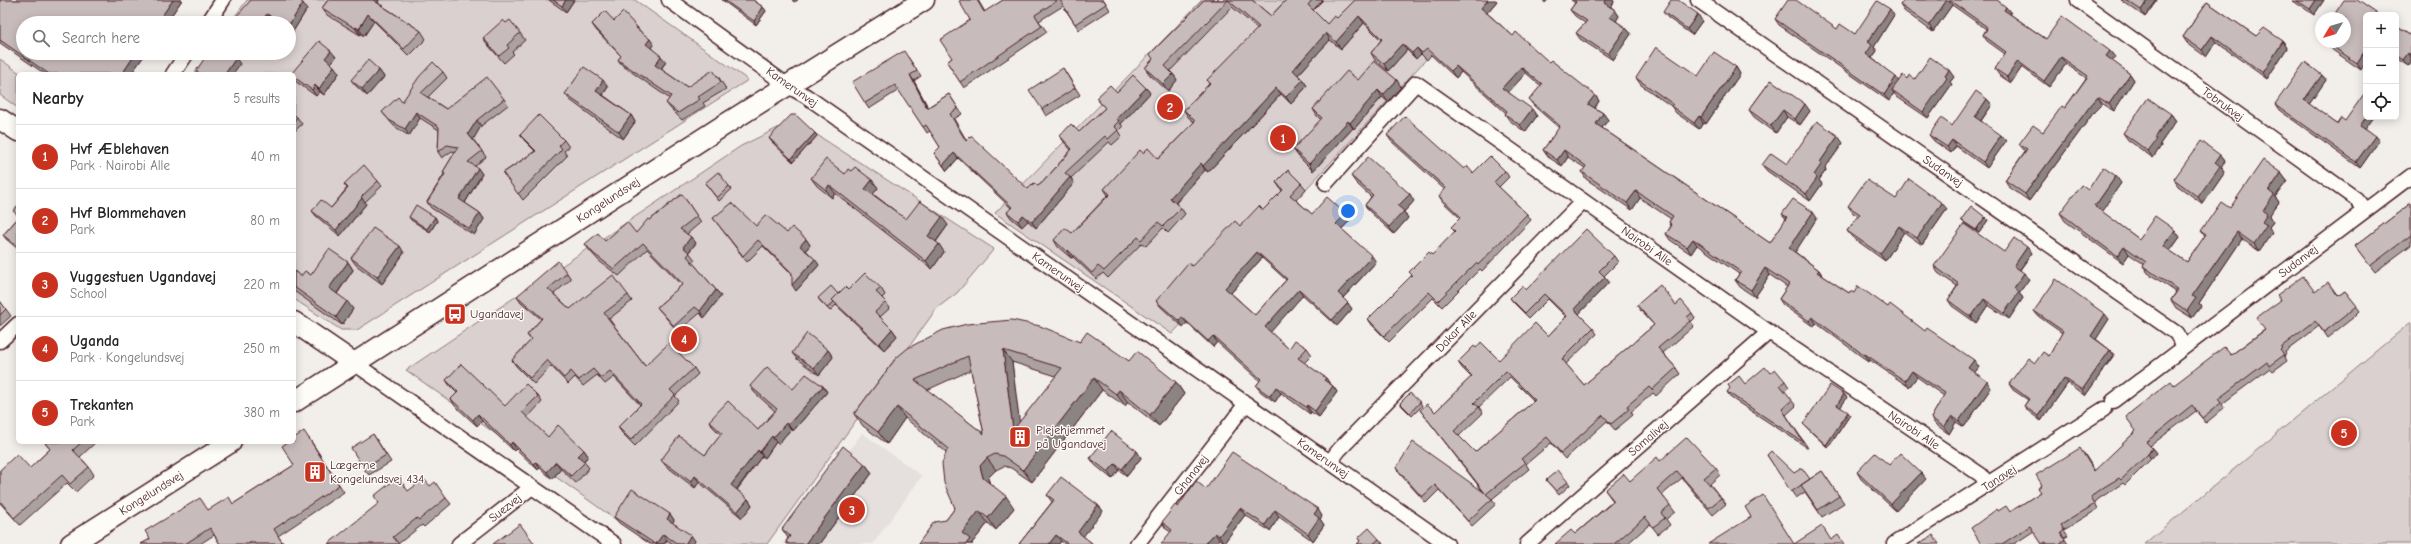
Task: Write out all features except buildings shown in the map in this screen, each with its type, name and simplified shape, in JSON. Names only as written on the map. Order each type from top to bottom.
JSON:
[{"type":"street","points":[[213,16],[223,0]]},
{"type":"street","name":"Kamerunvej","points":[[669,0],[788,86],[806,96],[1011,238],[1246,405],[1447,544]]},
{"type":"street","name":"Kongelundsvej","points":[[296,401],[924,0]]},
{"type":"street","name":"Sudanvej","points":[[1698,0],[2176,333],[2184,346]]},
{"type":"street","name":"Tobrukvej","points":[[2078,0],[2349,194],[2365,210]]},
{"type":"street","points":[[174,72],[182,60]]},
{"type":"street","name":"Nairobi Alle","points":[[1326,183],[1416,84],[1769,332],[1981,475],[1988,485]]},
{"type":"street","points":[[0,119],[16,130]]},
{"type":"street","name":"Sudanvej","points":[[2108,405],[2184,346],[2411,176]]},
{"type":"street","name":"Dakar Alle","points":[[1330,462],[1339,450],[1583,201]]},
{"type":"street","points":[[296,323],[614,544]]},
{"type":"street","points":[[0,341],[16,326]]},
{"type":"street","name":"Somalivej","points":[[1527,544],[1769,332]]},
{"type":"street","name":"Ghanavej","points":[[1137,544],[1246,405]]},
{"type":"street","name":"Tanavej","points":[[1894,544],[1988,485],[2108,405]]},
{"type":"street","name":"Kongelundsvej","points":[[71,544],[228,444]]},
{"type":"street","name":"Suezvej","points":[[459,544],[532,487]]},
{"type":"shaded area","points":[[247,0],[635,0],[748,80],[357,330],[341,330],[296,300],[296,72],[195,72],[204,60],[296,60],[296,16],[235,16]]},
{"type":"shaded area","points":[[1202,0],[1481,0],[1172,334],[995,213]]},
{"type":"shaded area","points":[[0,59],[18,72],[16,72],[16,107],[0,95]]},
{"type":"shaded area","points":[[794,120],[994,249],[957,293],[937,308],[767,544],[650,544],[406,370],[741,146]]},
{"type":"shaded area","points":[[2411,322],[2411,544],[2144,544]]},
{"type":"shaded area","points":[[862,433],[922,476],[873,544],[782,544]]},
{"type":"place","name":"Hvf Blommehaven","points":[[1170,107]]},
{"type":"place","name":"Hvf Æblehaven","points":[[1283,138]]},
{"type":"place","name":"Ugandavej","points":[[455,314]]},
{"type":"place","name":"Uganda","points":[[684,339]]},
{"type":"place","name":"Trekanten","points":[[2344,433]]},
{"type":"place","name":"Plejehjemmet på Ugandavej","points":[[1020,437]]},
{"type":"place","name":"Lægerne Kongelundsvej 434","points":[[315,472]]},
{"type":"place","name":"Vuggestuen Ugandavej","points":[[852,510]]}]
